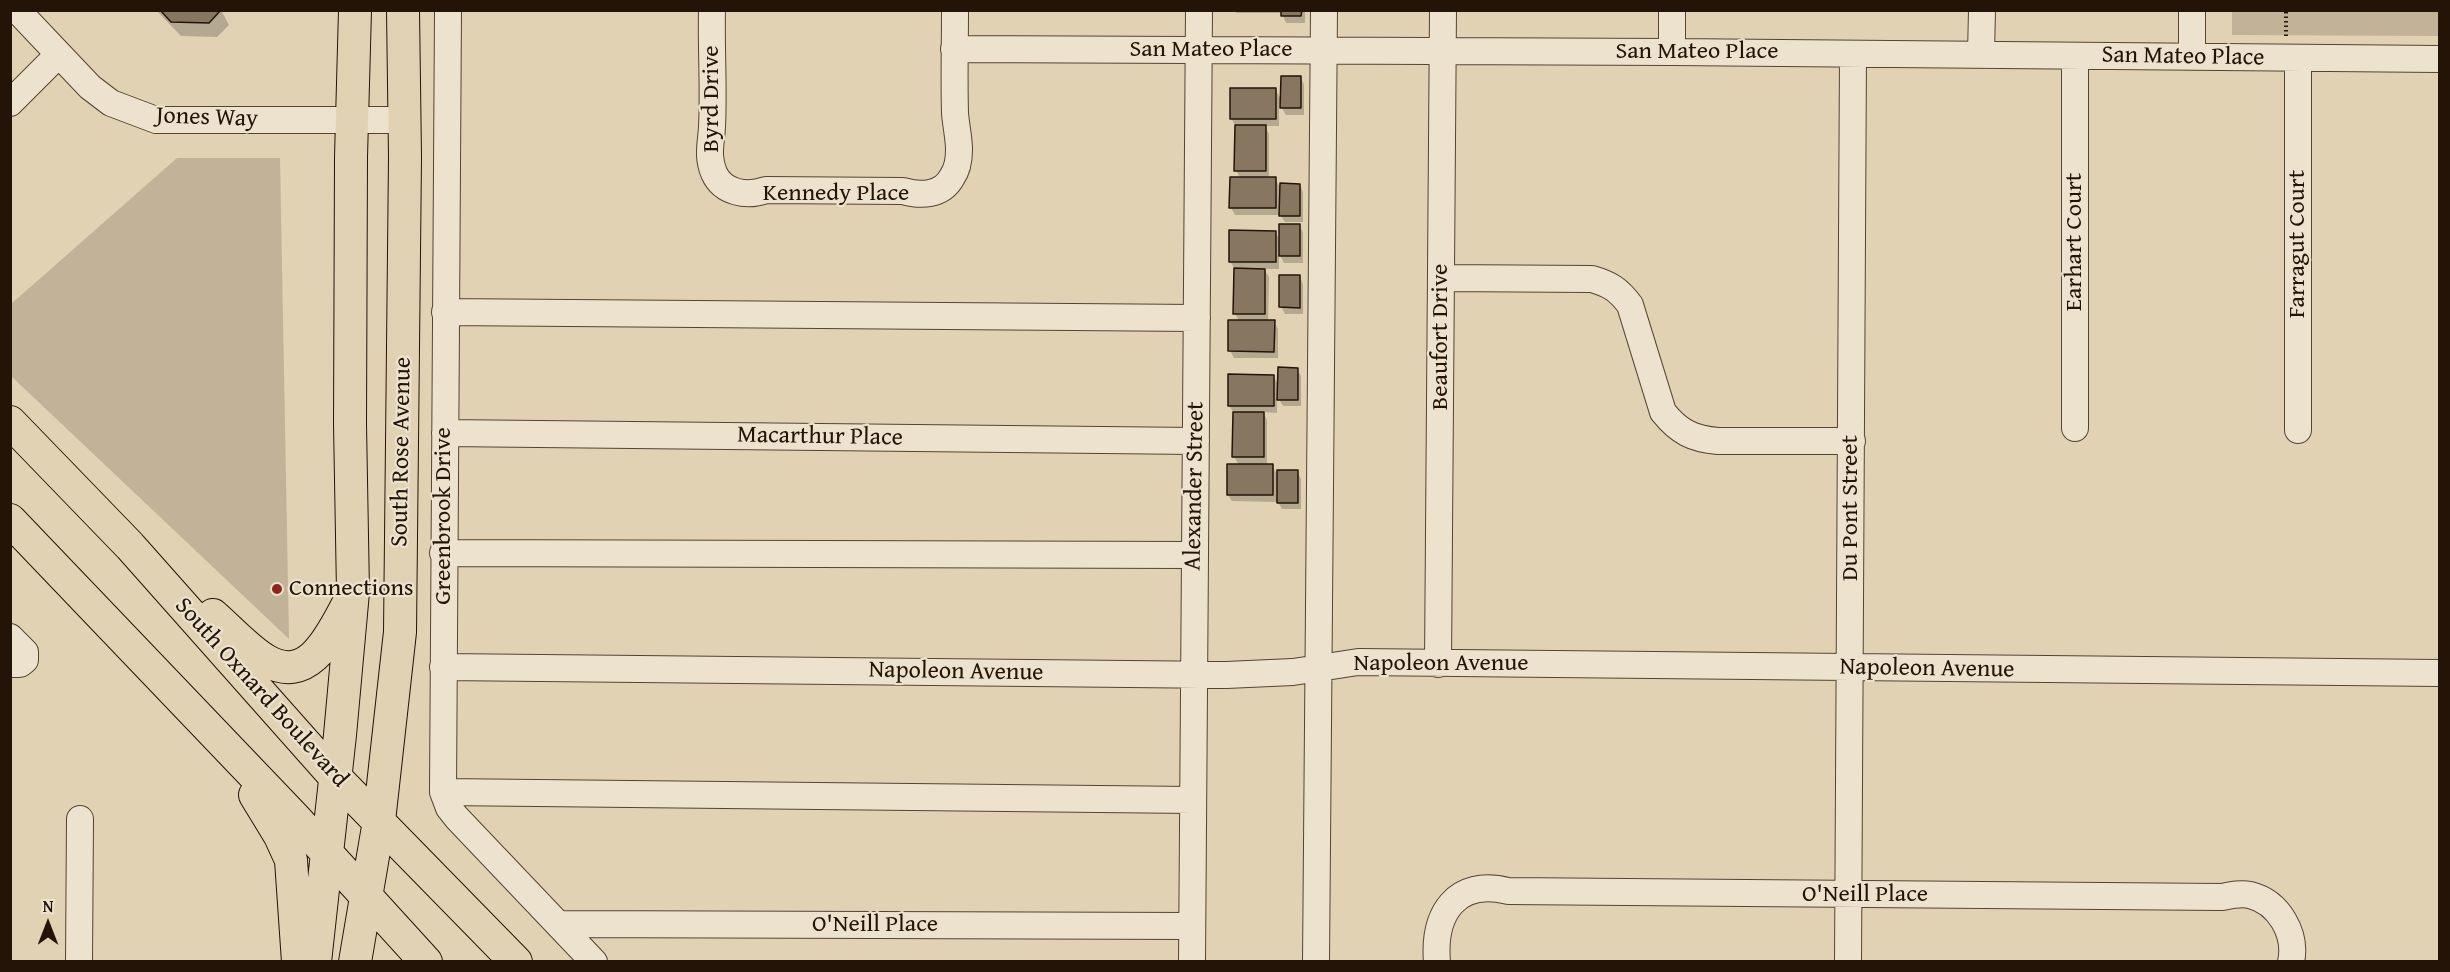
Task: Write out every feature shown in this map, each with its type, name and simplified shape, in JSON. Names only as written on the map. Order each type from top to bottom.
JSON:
[{"type":"main road","name":"South Rose Avenue","points":[[315,962],[354,592],[350,424],[355,10]]},
{"type":"main road","name":"South Rose Avenue","points":[[355,962],[379,821],[400,632],[405,157],[403,10]]},
{"type":"main road","name":"South Oxnard Boulevard","points":[[10,422],[130,546],[335,777],[516,962]]},
{"type":"main road","points":[[10,520],[328,854],[426,962]]},
{"type":"main road","points":[[130,546],[267,662],[289,667],[303,664],[319,652],[329,640],[354,592]]},
{"type":"main road","points":[[221,741],[280,836],[291,860],[298,962]]},
{"type":"street","name":"Jones Way","points":[[17,10],[90,87],[111,103],[156,120],[403,120]]},
{"type":"street","name":"Greenbrook Drive","points":[[448,10],[443,792],[449,808],[457,818],[594,962]]},
{"type":"street","name":"Byrd Drive","points":[[712,10],[712,129],[709,155],[714,172],[723,184]]},
{"type":"street","points":[[954,49],[955,10]]},
{"type":"street","name":"Alexander Street","points":[[1192,962],[1199,10]]},
{"type":"street","points":[[1316,962],[1324,10]]},
{"type":"street","name":"Beaufort Drive","points":[[1438,664],[1443,10]]},
{"type":"street","points":[[1672,10],[1672,52]]},
{"type":"street","points":[[1981,54],[1982,10]]},
{"type":"street","points":[[2192,10],[2192,56]]},
{"type":"street","name":"Kennedy Place","points":[[723,184],[734,191],[747,194],[766,190],[903,191],[915,195],[934,192],[948,182],[957,166],[959,149],[956,136],[954,49]]},
{"type":"street","name":"San Mateo Place","points":[[954,49],[1981,54],[2439,59]]},
{"type":"street","name":"Du Pont Street","points":[[1848,962],[1853,54]]},
{"type":"street","points":[[10,103],[58,55]]},
{"type":"street","name":"Earhart Court","points":[[2075,56],[2075,428]]},
{"type":"street","name":"Farragut Court","points":[[2298,58],[2298,430]]},
{"type":"street","points":[[1442,278],[1592,279],[1609,284],[1620,291],[1630,305],[1664,412],[1674,426],[1688,436],[1701,440],[1718,441],[1852,441]]},
{"type":"street","points":[[445,312],[1197,318]]},
{"type":"street","name":"Macarthur Place","points":[[444,433],[1196,441]]},
{"type":"street","points":[[443,553],[1194,555]]},
{"type":"street","points":[[10,637],[25,652],[25,660],[20,664],[10,664]]},
{"type":"street","name":"Napoleon Avenue","points":[[443,667],[1226,675],[1318,669],[1336,664],[1358,662],[2439,673]]},
{"type":"street","points":[[443,792],[1193,800]]},
{"type":"street","points":[[79,962],[80,819]]},
{"type":"street","name":"O'Neill Place","points":[[1437,962],[1436,939],[1440,922],[1451,902],[1473,891],[1486,888],[1508,891],[1848,895],[2222,897],[2239,894],[2252,895],[2268,903],[2287,926],[2292,938],[2291,962]]},
{"type":"street","name":"O'Neill Place","points":[[558,924],[1192,926]]},
{"type":"shaded area","points":[[2232,11],[2439,11],[2439,36],[2232,35]]},
{"type":"shaded area","points":[[177,158],[280,158],[289,639],[11,376],[11,304]]},
{"type":"building","points":[[160,10],[221,10],[209,23],[171,22]]},
{"type":"building","points":[[1281,10],[1302,10],[1301,16],[1281,16]]},
{"type":"building","points":[[1281,76],[1301,76],[1301,108],[1280,108]]},
{"type":"building","points":[[1230,88],[1276,88],[1276,119],[1230,119]]},
{"type":"building","points":[[1235,125],[1266,125],[1266,171],[1234,171]]},
{"type":"building","points":[[1230,177],[1276,177],[1276,208],[1229,208]]},
{"type":"building","points":[[1280,183],[1300,184],[1300,216],[1279,216]]},
{"type":"building","points":[[1279,224],[1300,224],[1300,256],[1279,256]]},
{"type":"building","points":[[1229,230],[1276,231],[1276,262],[1229,262]]},
{"type":"building","points":[[1234,268],[1265,269],[1265,314],[1233,314]]},
{"type":"building","points":[[1279,275],[1300,275],[1300,308],[1279,307]]},
{"type":"building","points":[[1228,320],[1275,320],[1274,352],[1228,351]]},
{"type":"building","points":[[1278,367],[1298,368],[1298,400],[1277,400]]},
{"type":"building","points":[[1228,374],[1274,375],[1274,406],[1228,406]]},
{"type":"building","points":[[1233,412],[1264,412],[1264,457],[1232,457]]},
{"type":"building","points":[[1227,464],[1273,464],[1273,495],[1227,495]]},
{"type":"building","points":[[1277,470],[1298,470],[1298,503],[1277,503]]},
{"type":"place","name":"Connections","points":[[277,589]]}]
